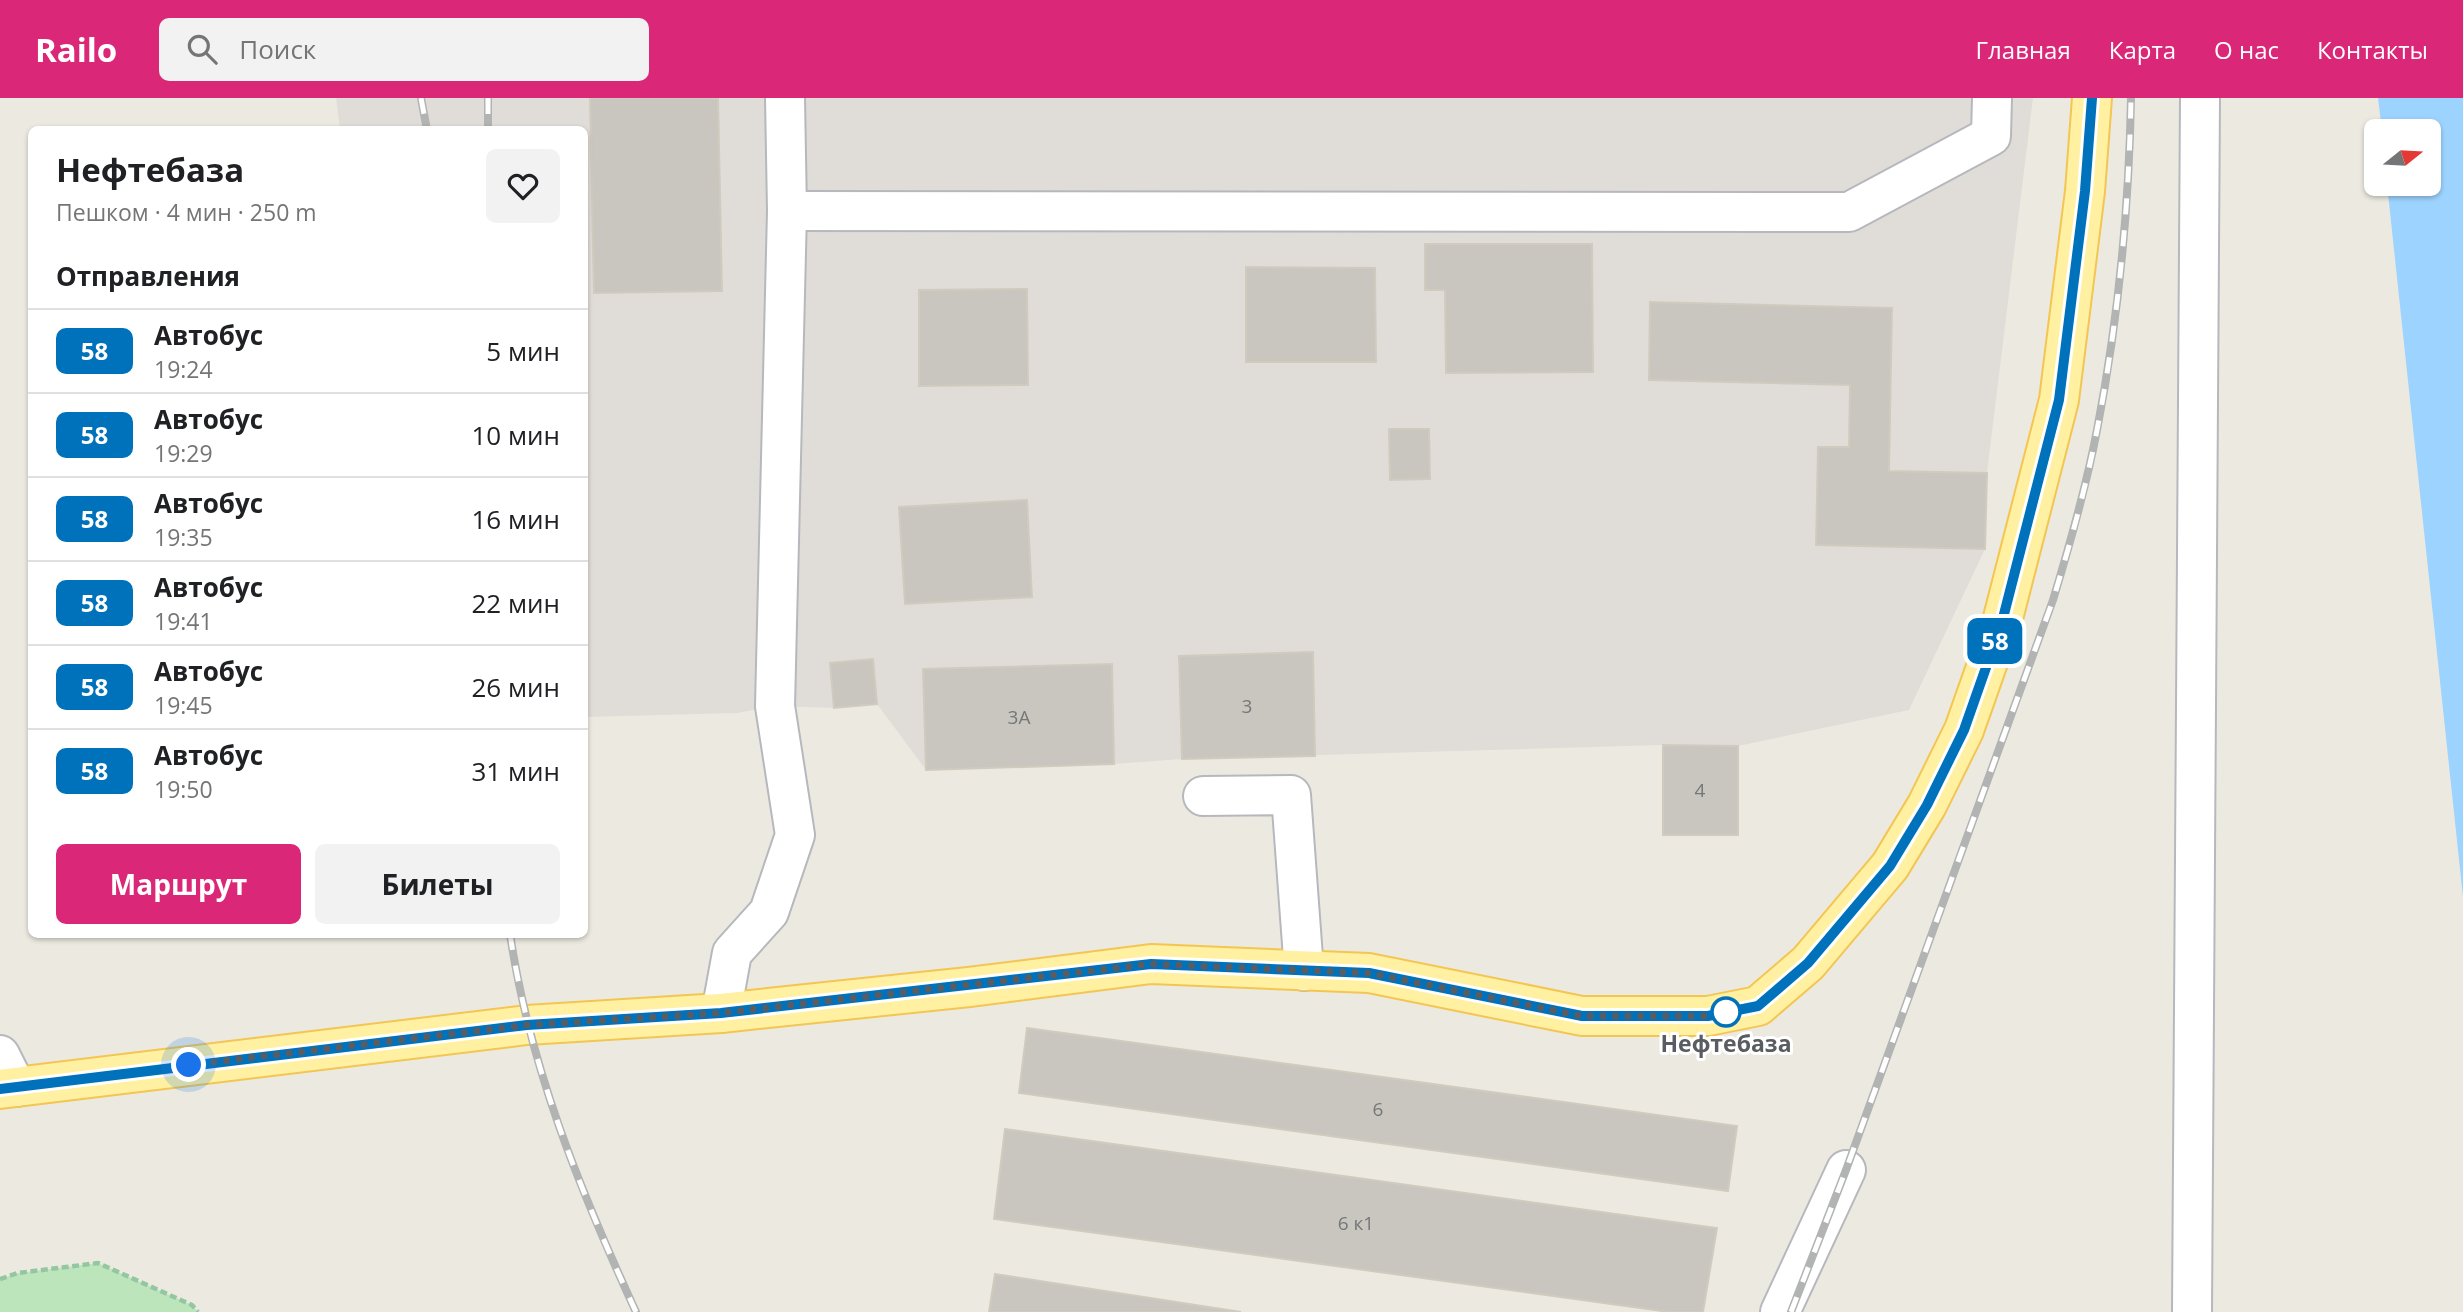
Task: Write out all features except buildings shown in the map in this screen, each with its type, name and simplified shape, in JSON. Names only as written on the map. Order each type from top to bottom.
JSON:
[{"type":"main road","points":[[5,1077],[527,1025],[721,1013],[1151,964],[1369,973],[1582,1016],[1708,1016],[1758,1006],[1808,963],[1890,866],[1927,805],[1964,730],[2002,622],[2059,400],[2085,191],[2092,98]]},
{"type":"street","points":[[721,1013],[732,953],[769,912],[795,835],[775,706],[787,211],[785,98]]},
{"type":"street","points":[[787,211],[1849,212],[1991,136],[1992,98]]},
{"type":"street","points":[[2192,1312],[2200,98]]},
{"type":"street","points":[[1203,796],[1291,795],[1304,971]]},
{"type":"street","points":[[1780,1312],[1846,1170]]},
{"type":"path","points":[[0,1279],[18,1273],[98,1263],[192,1305],[198,1312]]},
{"type":"shaded area","points":[[336,98],[2033,98],[1987,473],[1985,549],[1909,710],[1738,746],[1663,745],[1182,759],[926,770],[877,704],[834,708],[775,706],[737,713],[588,717],[588,126],[340,126]]},
{"type":"green space","points":[[98,1263],[192,1305],[198,1312],[0,1312],[0,1279],[18,1273]]},
{"type":"water","points":[[2378,98],[2463,98],[2463,897],[2388,196],[2441,196],[2441,119],[2381,119]]},
{"type":"railway","points":[[421,98],[426,126]]},
{"type":"railway","points":[[488,98],[488,126]]},
{"type":"railway","points":[[1791,1312],[1846,1170],[2053,600],[2083,495],[2111,348],[2125,223],[2131,98]]},
{"type":"railway","points":[[511,938],[530,1032],[560,1128],[636,1312]]},
{"type":"bus line","name":"58","points":[[0,1089],[527,1025],[721,1013],[1151,964],[1369,973],[1582,1016],[1708,1016],[1758,1006],[1808,963],[1890,866],[1927,805],[1964,730],[2002,622],[2059,400],[2085,191],[2092,98]]},
{"type":"place","name":"Нефтебаза","points":[[1726,1012]]},
{"type":"route","points":[[189,1065],[527,1025],[721,1013],[1151,964],[1369,973],[1582,1016],[1708,1016],[1733,1011],[1726,1012]]}]
